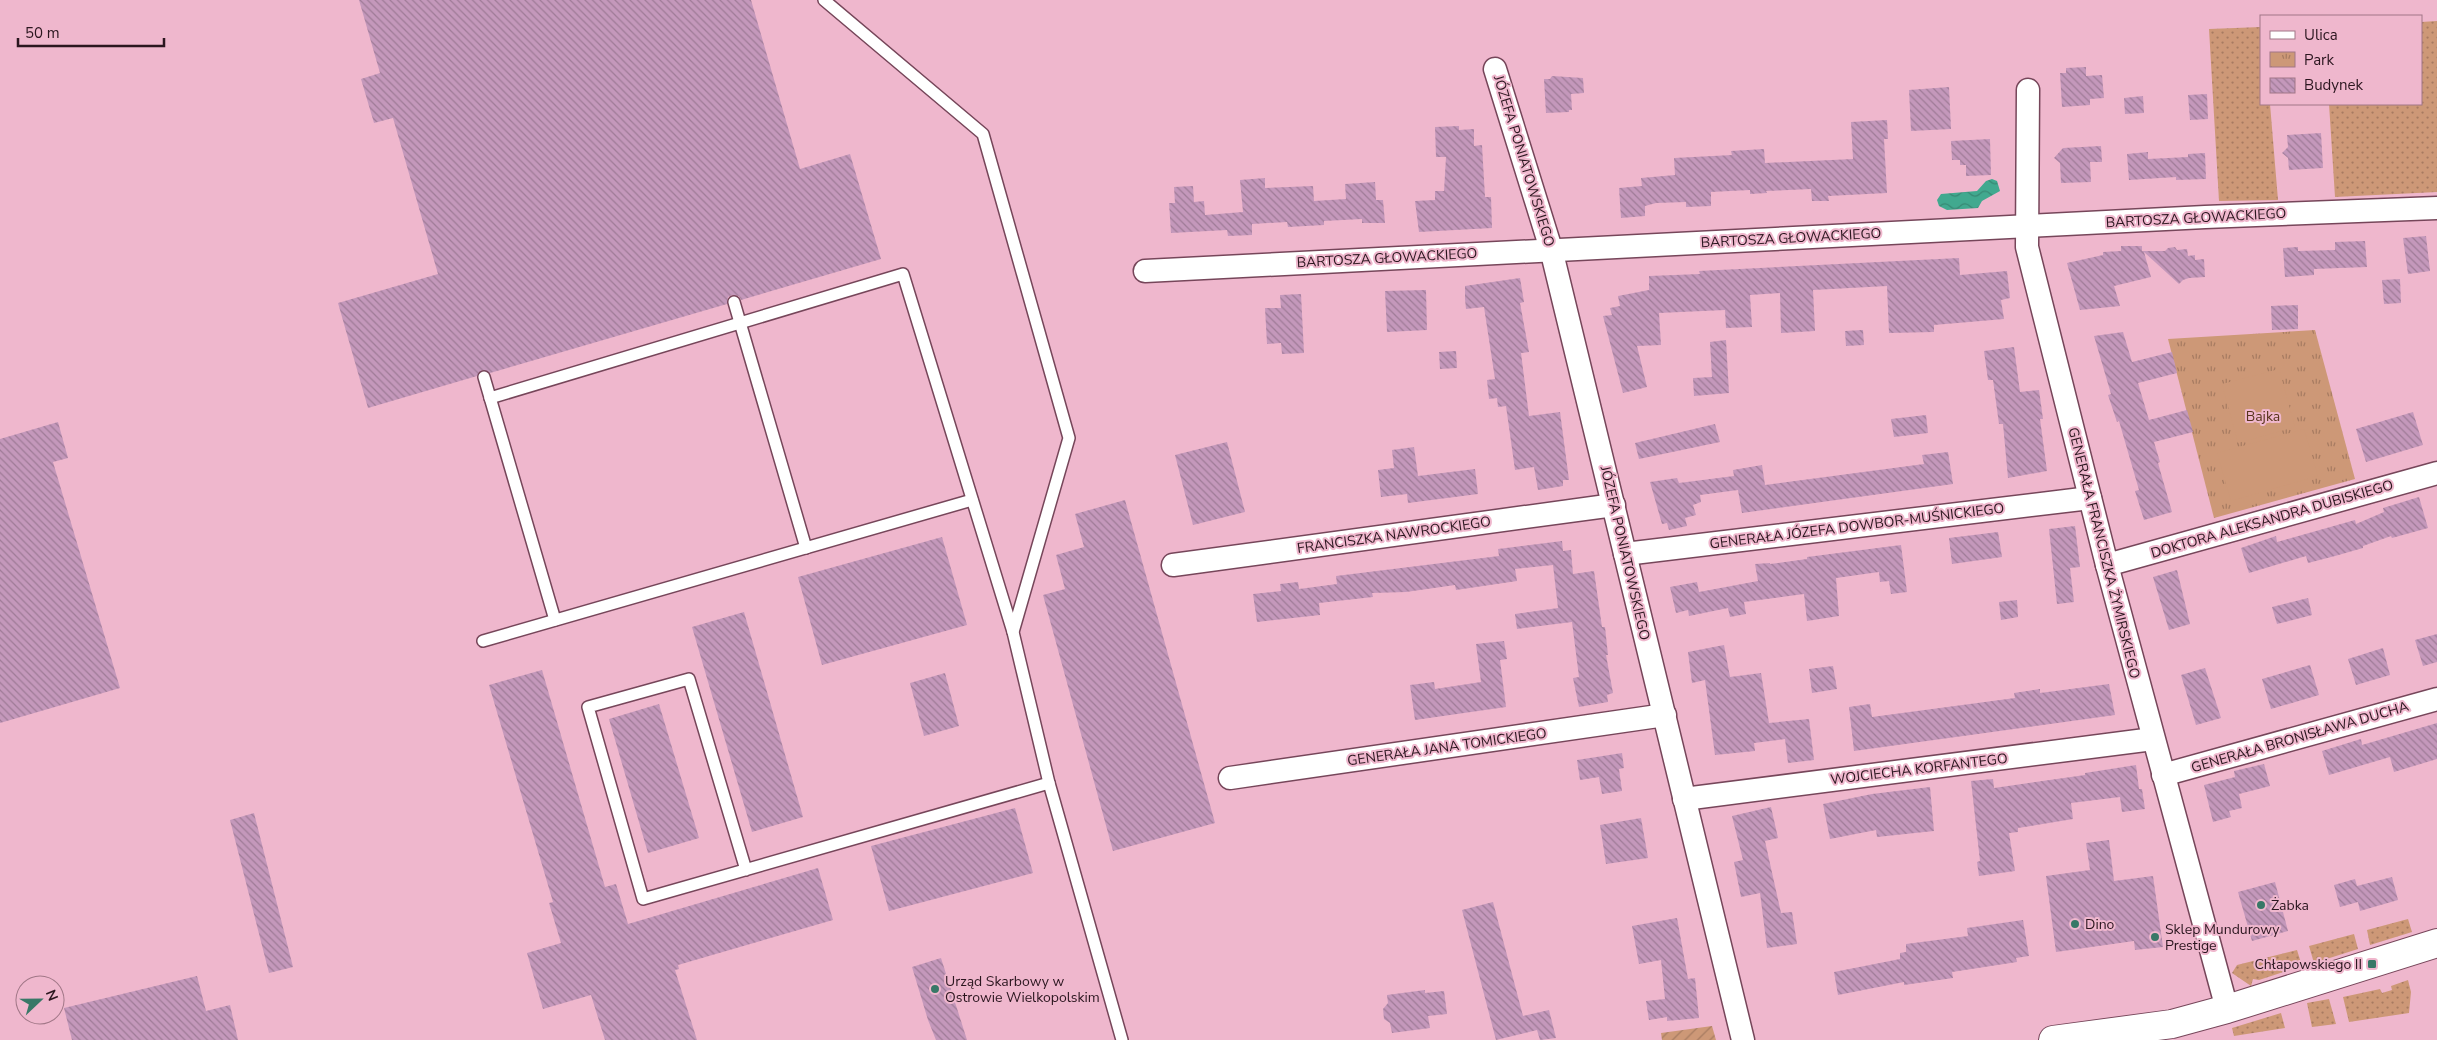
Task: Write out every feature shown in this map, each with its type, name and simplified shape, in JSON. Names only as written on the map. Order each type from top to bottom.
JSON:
[{"type":"street","name":"JÓZEFA PONIATOWSKIEGO","points":[[1495,69],[1551,249],[1743,1040]]},
{"type":"street","name":"GENERAŁA FRANCISZKA ŻYMIRSKIEGO","points":[[2028,90],[2027,247],[2162,776],[2227,1009]]},
{"type":"street","name":"BARTOSZA GŁOWACKIEGO","points":[[1145,271],[1551,249],[2437,208]]},
{"type":"street","name":"DOKTORA ALEKSANDRA DUBISKIEGO","points":[[2107,564],[2437,473]]},
{"type":"street","name":"GENERAŁA JÓZEFA DOWBOR-MUŚNICKIEGO","points":[[1625,554],[2090,498]]},
{"type":"street","name":"FRANCISZKA NAWROCKIEGO","points":[[1173,565],[1614,504]]},
{"type":"street","name":"GENERAŁA BRONISŁAWA DUCHA","points":[[2162,776],[2437,699]]},
{"type":"street","name":"GENERAŁA JANA TOMICKIEGO","points":[[1230,778],[1665,715]]},
{"type":"street","name":"WOJCIECHA KORFANTEGO","points":[[1684,799],[2153,739]]},
{"type":"street","points":[[2053,1040],[2172,1024],[2227,1009],[2437,944]]},
{"type":"lane","points":[[824,0],[983,134],[1069,438],[1013,632]]},
{"type":"lane","points":[[490,398],[903,274],[1013,632],[1050,783],[1122,1040]]},
{"type":"lane","points":[[734,302],[806,548]]},
{"type":"lane","points":[[484,378],[555,620]]},
{"type":"lane","points":[[483,641],[972,500]]},
{"type":"lane","points":[[746,870],[689,679],[588,707],[643,898],[746,870],[1050,783]]},
{"type":"green space","points":[[2437,21],[2437,192],[2335,197],[2329,105],[2422,105],[2422,22]]},
{"type":"green space","points":[[2260,27],[2260,105],[2270,105],[2278,200],[2219,201],[2209,29]]},
{"type":"green space","name":"Bajka","points":[[2315,330],[2355,479],[2214,518],[2168,339]]},
{"type":"green space","points":[[2279,369],[2295,427],[2238,443],[2222,384]]},
{"type":"green space","points":[[2304,429],[2318,476],[2231,501],[2217,453]]},
{"type":"green space","points":[[2408,919],[2412,932],[2370,945],[2367,930]]},
{"type":"green space","points":[[2354,934],[2358,949],[2314,963],[2309,946]]},
{"type":"green space","points":[[2297,950],[2302,966],[2259,980],[2253,979],[2251,986],[2232,973],[2237,965]]},
{"type":"green space","points":[[2408,980],[2411,992],[2409,1013],[2349,1022],[2343,997],[2380,989],[2382,993],[2392,990],[2391,986]]},
{"type":"green space","points":[[2329,999],[2336,1024],[2312,1027],[2307,1003]]},
{"type":"green space","points":[[2281,1013],[2285,1028],[2234,1036],[2232,1028]]},
{"type":"green space","points":[[1712,1026],[1716,1040],[1662,1040],[1661,1033]]},
{"type":"water","points":[[1992,179],[1997,181],[2000,191],[1982,201],[1978,208],[1947,210],[1939,206],[1937,200],[1941,194],[1977,191],[1986,181]]},
{"type":"building","points":[[359,0],[751,0],[800,169],[850,154],[881,259],[741,300],[739,296],[732,295],[728,297],[727,304],[490,373],[482,370],[477,376],[368,408],[338,303],[438,274],[393,118],[374,123],[361,79],[380,73]]},
{"type":"building","points":[[2086,67],[2086,76],[2102,75],[2104,98],[2090,99],[2090,105],[2062,107],[2060,73],[2066,73],[2066,68]]},
{"type":"building","points":[[1552,76],[1583,78],[1584,93],[1571,94],[1572,110],[1569,110],[1569,112],[1546,113],[1544,79],[1550,79]]},
{"type":"building","points":[[1949,87],[1951,129],[1911,131],[1909,90]]},
{"type":"building","points":[[2207,94],[2208,119],[2190,120],[2188,95]]},
{"type":"building","points":[[2143,96],[2144,113],[2125,114],[2124,98]]},
{"type":"building","points":[[1887,120],[1888,139],[1884,139],[1887,193],[1828,196],[1829,201],[1812,201],[1811,189],[1766,191],[1767,193],[1750,194],[1750,190],[1711,192],[1711,206],[1686,207],[1686,202],[1656,203],[1645,206],[1645,216],[1621,218],[1619,188],[1642,186],[1641,178],[1675,175],[1674,158],[1732,155],[1731,151],[1764,149],[1765,163],[1853,159],[1851,122]]},
{"type":"building","points":[[1459,126],[1459,130],[1474,129],[1474,146],[1482,145],[1485,197],[1491,197],[1492,228],[1419,232],[1415,201],[1435,200],[1435,191],[1444,191],[1446,157],[1436,157],[1435,127]]},
{"type":"building","points":[[2321,133],[2323,168],[2289,170],[2288,158],[2282,153],[2288,147],[2287,135]]},
{"type":"building","points":[[1990,139],[1991,175],[1966,176],[1966,165],[1960,165],[1960,160],[1952,160],[1951,141]]},
{"type":"building","points":[[2101,146],[2102,162],[2090,162],[2091,182],[2061,183],[2060,163],[2054,158],[2063,148]]},
{"type":"building","points":[[2148,152],[2148,159],[2188,157],[2188,154],[2205,153],[2206,179],[2176,180],[2176,177],[2129,180],[2127,154]]},
{"type":"building","points":[[1265,178],[1265,188],[1313,186],[1314,201],[1346,199],[1345,184],[1375,182],[1376,200],[1383,200],[1385,223],[1362,223],[1362,219],[1324,221],[1324,225],[1288,227],[1287,222],[1252,224],[1252,235],[1228,236],[1227,230],[1171,233],[1169,203],[1175,203],[1174,187],[1193,186],[1194,202],[1204,201],[1205,215],[1243,212],[1240,180]]},
{"type":"building","points":[[2426,236],[2430,271],[2408,274],[2403,238]]},
{"type":"building","points":[[2365,241],[2367,267],[2314,269],[2314,275],[2285,277],[2283,248],[2298,247],[2298,251],[2335,250],[2335,242]]},
{"type":"building","points":[[2121,246],[2142,246],[2142,251],[2165,251],[2168,248],[2175,247],[2177,250],[2187,249],[2188,256],[2195,255],[2195,260],[2204,259],[2205,277],[2189,278],[2179,284],[2144,252],[2151,277],[2114,286],[2120,306],[2080,310],[2067,263],[2103,255],[2103,252],[2121,251]]},
{"type":"building","points":[[1959,258],[1960,275],[2007,271],[2010,298],[2001,300],[2004,319],[1934,325],[1934,332],[1889,333],[1887,286],[1813,290],[1815,331],[1781,333],[1780,293],[1750,295],[1752,327],[1726,328],[1725,310],[1659,313],[1661,345],[1637,346],[1647,387],[1623,393],[1603,316],[1612,315],[1610,308],[1620,306],[1618,296],[1649,290],[1649,276],[1700,274],[1699,271]]},
{"type":"building","points":[[1520,278],[1524,302],[1520,303],[1529,352],[1521,353],[1529,416],[1560,412],[1569,480],[1563,480],[1563,486],[1538,490],[1534,467],[1515,470],[1506,406],[1498,407],[1497,398],[1489,399],[1487,380],[1495,379],[1484,307],[1466,309],[1465,299],[1465,286]]},
{"type":"building","points":[[2400,279],[2401,303],[2384,304],[2382,280]]},
{"type":"building","points":[[1426,290],[1427,330],[1387,332],[1385,291]]},
{"type":"building","points":[[1301,294],[1304,353],[1282,354],[1281,343],[1267,344],[1265,308],[1281,308],[1280,295]]},
{"type":"building","points":[[2298,305],[2298,329],[2272,330],[2271,306]]},
{"type":"building","points":[[1863,330],[1864,345],[1846,346],[1845,331]]},
{"type":"building","points":[[2123,332],[2132,362],[2172,352],[2177,373],[2138,383],[2149,420],[2187,410],[2193,432],[2154,442],[2172,512],[2144,520],[2135,491],[2139,490],[2119,421],[2117,422],[2108,395],[2111,394],[2094,336]]},
{"type":"building","points":[[1726,340],[1729,393],[1694,396],[1693,378],[1712,377],[1710,342]]},
{"type":"building","points":[[2014,347],[2020,392],[2039,390],[2043,419],[2040,419],[2047,471],[2008,478],[2003,424],[1999,424],[1993,380],[1988,380],[1984,351]]},
{"type":"building","points":[[1456,351],[1457,368],[1440,369],[1439,352]]},
{"type":"building","points":[[2413,412],[2423,445],[2366,462],[2356,429]]},
{"type":"building","points":[[1926,415],[1928,433],[1894,437],[1891,419]]},
{"type":"building","points":[[58,422],[68,458],[53,462],[120,688],[0,723],[0,439]]},
{"type":"building","points":[[1715,424],[1720,442],[1639,459],[1635,443]]},
{"type":"building","points":[[1227,442],[1245,512],[1193,525],[1175,455]]},
{"type":"building","points":[[1414,447],[1418,476],[1475,469],[1478,494],[1408,503],[1407,494],[1381,497],[1378,470],[1394,468],[1392,450]]},
{"type":"building","points":[[1948,452],[1953,484],[1742,513],[1738,490],[1700,495],[1701,502],[1693,505],[1696,515],[1685,518],[1687,526],[1669,530],[1667,523],[1662,524],[1650,482],[1677,478],[1679,483],[1734,476],[1733,470],[1762,465],[1765,485],[1924,464],[1922,455]]},
{"type":"building","points":[[2419,497],[2428,528],[2392,538],[2391,536],[2363,546],[2363,548],[2308,563],[2306,556],[2249,573],[2241,548],[2276,536],[2277,542],[2355,520],[2356,524],[2384,512],[2383,508]]},
{"type":"building","points":[[1125,500],[1215,823],[1113,851],[1043,595],[1065,589],[1056,555],[1084,547],[1075,514]]},
{"type":"building","points":[[2075,526],[2080,567],[2070,568],[2074,602],[2057,604],[2049,529]]},
{"type":"building","points":[[1998,532],[2002,557],[1952,564],[1949,538]]},
{"type":"building","points":[[942,537],[967,625],[822,665],[798,577]]},
{"type":"building","points":[[1562,541],[1563,551],[1571,550],[1573,574],[1594,571],[1602,627],[1605,627],[1608,655],[1606,655],[1613,693],[1607,695],[1608,702],[1579,707],[1573,678],[1579,677],[1572,622],[1517,629],[1515,614],[1558,608],[1553,565],[1515,569],[1517,581],[1456,590],[1455,585],[1406,592],[1372,593],[1373,597],[1319,603],[1320,615],[1257,622],[1253,594],[1281,591],[1280,584],[1298,582],[1299,589],[1337,584],[1336,576],[1499,556],[1498,549]]},
{"type":"building","points":[[1901,545],[1907,592],[1891,594],[1889,581],[1880,582],[1879,572],[1836,578],[1839,616],[1807,621],[1804,594],[1744,602],[1746,614],[1730,617],[1728,608],[1689,616],[1688,610],[1676,613],[1670,587],[1697,582],[1699,592],[1758,581],[1755,564],[1770,564],[1807,559],[1807,557]]},
{"type":"building","points":[[2177,570],[2190,624],[2169,630],[2153,577]]},
{"type":"building","points":[[2308,598],[2312,615],[2277,624],[2272,607]]},
{"type":"building","points":[[2017,600],[2018,617],[2001,620],[1999,602]]},
{"type":"building","points":[[744,612],[803,817],[752,832],[692,627]]},
{"type":"building","points":[[2437,634],[2437,662],[2423,666],[2415,640]]},
{"type":"building","points":[[1504,641],[1507,659],[1500,660],[1506,707],[1415,720],[1410,685],[1434,682],[1435,689],[1481,682],[1476,644]]},
{"type":"building","points":[[1724,645],[1730,677],[1761,673],[1769,723],[1809,719],[1814,760],[1788,763],[1785,739],[1754,743],[1755,751],[1715,755],[1705,680],[1692,683],[1688,652]]},
{"type":"building","points":[[2383,648],[2390,675],[2356,685],[2348,659]]},
{"type":"building","points":[[2310,665],[2319,695],[2271,709],[2262,679]]},
{"type":"building","points":[[1833,666],[1837,689],[1812,693],[1809,669]]},
{"type":"building","points":[[2205,668],[2221,718],[2196,725],[2181,675]]},
{"type":"building","points":[[542,670],[605,887],[616,884],[628,924],[818,868],[833,920],[678,965],[679,969],[675,970],[697,1040],[605,1040],[591,995],[543,1009],[527,953],[561,943],[549,903],[553,902],[489,685]]},
{"type":"building","points":[[945,673],[959,726],[924,736],[910,683]]},
{"type":"building","points":[[2109,684],[2115,715],[1854,751],[1849,707],[1870,704],[1872,717],[2015,698],[2014,693],[2040,689],[2040,693]]},
{"type":"building","points":[[659,704],[699,838],[648,853],[609,719]]},
{"type":"building","points":[[2437,723],[2437,759],[2394,772],[2390,757],[2329,775],[2322,751],[2361,739],[2362,745]]},
{"type":"building","points":[[1622,753],[1624,768],[1619,769],[1622,791],[1602,794],[1599,777],[1580,780],[1577,760]]},
{"type":"building","points":[[2264,764],[2270,786],[2239,794],[2242,808],[2229,811],[2231,817],[2213,822],[2204,785],[2235,777],[2234,771]]},
{"type":"building","points":[[2136,765],[2139,789],[2142,789],[2145,809],[2122,812],[2120,797],[2071,803],[2073,819],[2018,828],[2018,832],[2009,833],[2015,871],[1979,876],[1977,862],[1980,861],[1971,781],[1993,779],[1994,788],[2085,775],[2085,773]]},
{"type":"building","points":[[1930,787],[1934,831],[1877,837],[1876,830],[1830,839],[1823,804],[1872,794]]},
{"type":"building","points":[[1771,807],[1778,838],[1765,841],[1781,913],[1792,912],[1797,944],[1767,948],[1760,893],[1741,897],[1734,862],[1743,860],[1732,816]]},
{"type":"building","points":[[1015,808],[1033,873],[889,911],[871,846]]},
{"type":"building","points":[[254,813],[293,967],[269,973],[230,820]]},
{"type":"building","points":[[1641,818],[1648,858],[1606,864],[1600,825]]},
{"type":"building","points":[[2109,840],[2114,881],[2153,876],[2163,947],[2135,950],[2134,941],[2056,952],[2046,876],[2090,870],[2086,843]]},
{"type":"building","points":[[2392,877],[2398,900],[2360,911],[2358,902],[2340,907],[2334,885],[2355,879],[2357,886]]},
{"type":"building","name":"Żabka","points":[[2275,882],[2288,931],[2252,941],[2238,892]]},
{"type":"building","points":[[1493,902],[1523,1016],[1549,1010],[1556,1038],[1540,1040],[1537,1030],[1496,1040],[1462,910]]},
{"type":"building","points":[[1677,918],[1688,979],[1695,978],[1699,1018],[1667,1021],[1667,1017],[1649,1020],[1646,1001],[1665,999],[1661,960],[1639,964],[1632,926]]},
{"type":"building","points":[[2023,920],[2029,956],[2016,958],[2017,962],[1952,972],[1953,978],[1904,985],[1904,982],[1838,995],[1834,972],[1900,959],[1900,953],[1906,952],[1906,944],[1968,936],[1967,928]]},
{"type":"building","name":"Urząd Skarbowy w Ostrowie Wielkopolskim","points":[[941,958],[967,1040],[936,1040],[928,1020],[912,967]]},
{"type":"building","points":[[197,976],[206,1011],[230,1005],[238,1040],[72,1040],[65,1008]]},
{"type":"building","points":[[1425,990],[1425,993],[1444,991],[1447,1014],[1428,1016],[1430,1028],[1392,1033],[1390,1023],[1384,1019],[1383,1009],[1388,1003],[1387,995]]},
{"type":"place","name":"Żabka","points":[[2261,905]]},
{"type":"place","name":"Dino","points":[[2075,924]]},
{"type":"place","name":"Sklep Mundurowy Prestige","points":[[2155,937]]},
{"type":"place","name":"Chłapowskiego II","points":[[2372,964]]},
{"type":"place","name":"Urząd Skarbowy w Ostrowie Wielkopolskim","points":[[935,989]]}]
